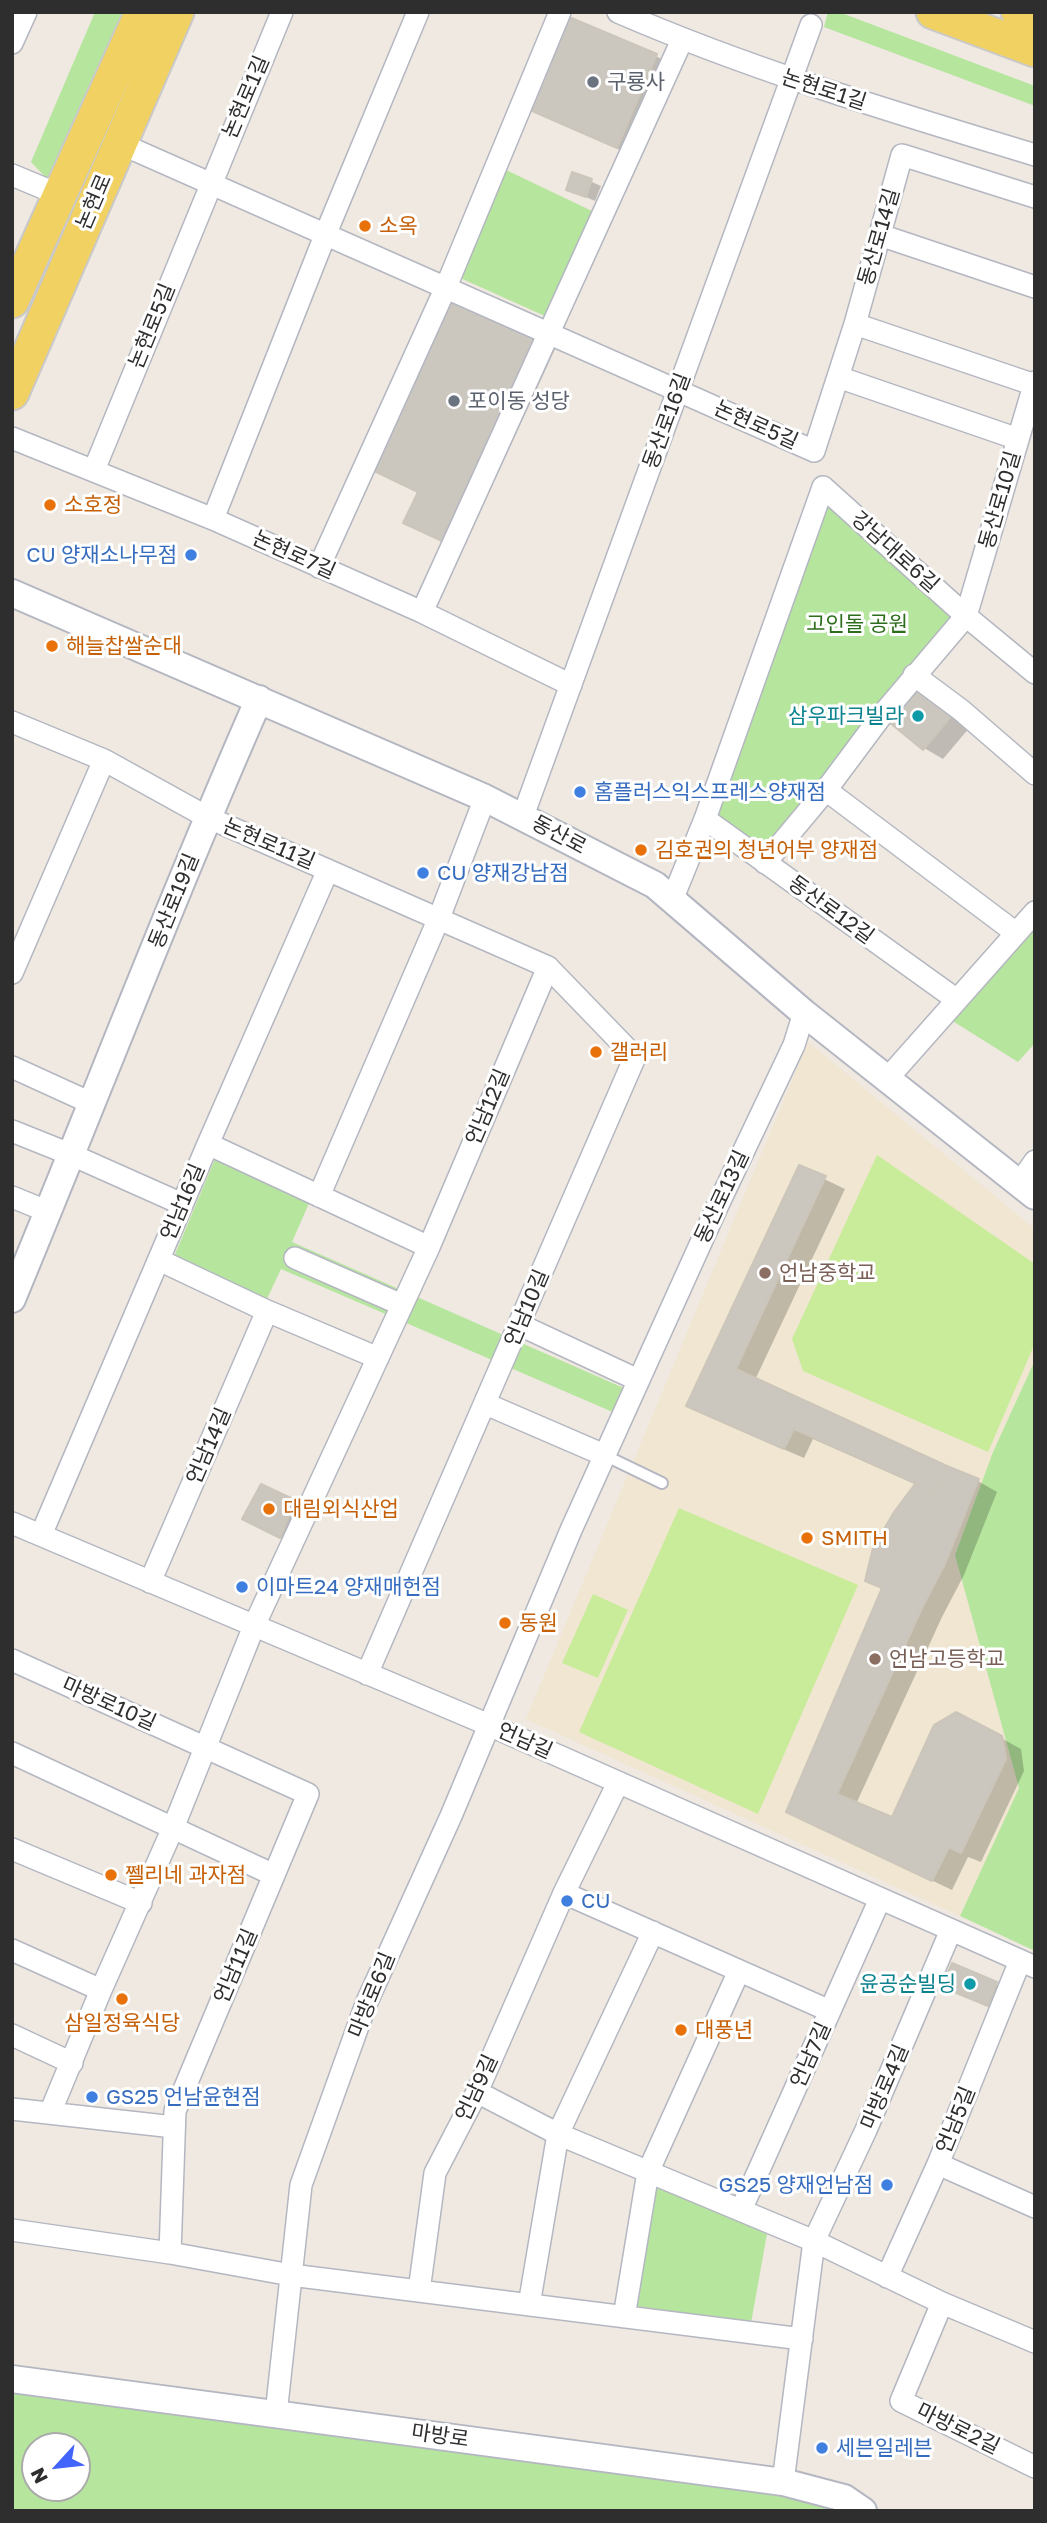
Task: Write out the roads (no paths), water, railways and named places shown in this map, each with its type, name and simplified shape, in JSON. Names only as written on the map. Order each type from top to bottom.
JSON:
[{"type":"main road","name":"논현로","points":[[12,302],[142,12]]},
{"type":"main road","name":"논현로","points":[[12,393],[177,12]]},
{"type":"main road","points":[[933,12],[1035,50]]},
{"type":"main road","points":[[1018,12],[1035,19]]},
{"type":"street","points":[[12,43],[26,12]]},
{"type":"street","name":"논현로1길","points":[[211,182],[282,12]]},
{"type":"street","points":[[213,519],[326,233],[418,12]]},
{"type":"street","points":[[319,567],[446,287],[560,12]]},
{"type":"street","name":"논현로1길","points":[[618,12],[682,40],[792,80],[1035,155]]},
{"type":"street","name":"동산로16길","points":[[523,816],[811,25]]},
{"type":"street","points":[[422,612],[682,40]]},
{"type":"street","name":"논현로5길","points":[[119,143],[814,451],[823,487]]},
{"type":"street","name":"동산로14길","points":[[814,451],[855,324],[902,155],[1035,197]]},
{"type":"street","points":[[12,175],[60,195]]},
{"type":"street","name":"논현로5길","points":[[94,470],[211,182]]},
{"type":"street","points":[[880,235],[1035,287]]},
{"type":"street","name":"동산로10길","points":[[855,324],[1034,384],[966,616]]},
{"type":"street","points":[[838,377],[1018,439]]},
{"type":"street","name":"논현로7길","points":[[12,438],[213,519],[422,612],[571,685]]},
{"type":"street","points":[[672,900],[705,820],[823,487]]},
{"type":"street","name":"강남대로6길","points":[[823,487],[1035,676]]},
{"type":"street","name":"동산로","points":[[12,593],[485,798],[655,885],[804,1013],[1027,1190]]},
{"type":"street","points":[[765,863],[826,790],[915,675],[966,616]]},
{"type":"street","points":[[915,675],[961,710],[1035,774]]},
{"type":"street","name":"동산로19길","points":[[12,1299],[207,817],[259,699]]},
{"type":"street","name":"논현로11길","points":[[12,722],[104,760],[207,817],[548,967]]},
{"type":"street","points":[[12,973],[104,760]]},
{"type":"street","points":[[826,790],[1016,933]]},
{"type":"street","points":[[319,1196],[439,918],[485,798]]},
{"type":"street","name":"동산로12길","points":[[705,820],[957,1000]]},
{"type":"street","name":"언남16길","points":[[41,1535],[328,870]]},
{"type":"street","points":[[887,1079],[1035,912]]},
{"type":"street","name":"언남12길","points":[[254,1626],[429,1247],[548,967]]},
{"type":"street","name":"언남10길","points":[[367,1674],[635,1057],[548,967]]},
{"type":"street","name":"동산로13길","points":[[489,1725],[604,1455],[794,1045],[804,1013]]},
{"type":"street","points":[[12,1067],[93,1104]]},
{"type":"street","points":[[12,1132],[72,1155],[182,1205]]},
{"type":"street","points":[[208,1144],[429,1247]]},
{"type":"street","points":[[1027,1190],[1035,1161]]},
{"type":"street","points":[[12,1197],[48,1212]]},
{"type":"street","points":[[295,1258],[402,1305]]},
{"type":"street","points":[[159,1260],[267,1311],[378,1358]]},
{"type":"street","name":"언남14길","points":[[150,1582],[267,1311]]},
{"type":"street","points":[[520,1325],[638,1380]]},
{"type":"street","points":[[485,1404],[604,1455]]},
{"type":"street","name":"언남길","points":[[12,1523],[489,1725],[1027,1964]]},
{"type":"street","points":[[50,2113],[173,1828],[254,1626]]},
{"type":"street","name":"마방로10길","points":[[12,1660],[206,1748]]},
{"type":"street","name":"마방로6길","points":[[276,2414],[301,2185],[366,2004],[489,1725]]},
{"type":"street","name":"언남11길","points":[[170,2253],[175,2111],[308,1794],[206,1748]]},
{"type":"street","points":[[12,1753],[274,1875]]},
{"type":"street","name":"언남9길","points":[[419,2291],[435,2173],[477,2092],[564,1893],[618,1783]]},
{"type":"street","points":[[12,1849],[141,1903]]},
{"type":"street","points":[[564,1893],[830,2011]]},
{"type":"street","name":"언남7길","points":[[741,2210],[880,1899]]},
{"type":"street","name":"마방로4길","points":[[783,2482],[814,2241],[866,2130],[951,1930]]},
{"type":"street","points":[[529,2305],[558,2134],[653,1932]]},
{"type":"street","points":[[12,1950],[101,1990]]},
{"type":"street","name":"언남5길","points":[[887,2277],[1027,1964]]},
{"type":"street","points":[[624,2317],[648,2172],[739,1971]]},
{"type":"street","points":[[12,2035],[72,2063]]},
{"type":"street","points":[[477,2092],[558,2134],[814,2241],[942,2304],[1035,2342]]},
{"type":"street","points":[[12,2109],[174,2127]]},
{"type":"street","points":[[938,2164],[1035,2207]]},
{"type":"street","points":[[12,2230],[170,2253],[291,2275],[802,2339]]},
{"type":"street","name":"마방로2길","points":[[942,2304],[901,2401],[1035,2467]]},
{"type":"street","name":"마방로","points":[[12,2379],[783,2482],[844,2498],[863,2511]]},
{"type":"lane","points":[[604,1455],[662,1483]]},
{"type":"place","name":"구룡사","points":[[593,82]]},
{"type":"place","name":"소옥","points":[[365,226]]},
{"type":"place","name":"포이동 성당","points":[[454,401]]},
{"type":"place","name":"소호정","points":[[50,505]]},
{"type":"place","name":"CU 양재소나무점","points":[[191,555]]},
{"type":"place","name":"해늘찹쌀순대","points":[[52,646]]},
{"type":"place","name":"삼우파크빌라","points":[[918,716]]},
{"type":"place","name":"홈플러스익스프레스양재점","points":[[580,792]]},
{"type":"place","name":"김호권의 청년어부 양재점","points":[[641,850]]},
{"type":"place","name":"CU 양재강남점","points":[[423,873]]},
{"type":"place","name":"갤러리","points":[[596,1052]]},
{"type":"place","name":"언남중학교","points":[[765,1273]]},
{"type":"place","name":"대림외식산업","points":[[269,1509]]},
{"type":"place","name":"SMITH","points":[[807,1538]]},
{"type":"place","name":"이마트24 양재매헌점","points":[[242,1587]]},
{"type":"place","name":"동원","points":[[505,1623]]},
{"type":"place","name":"언남고등학교","points":[[875,1659]]},
{"type":"place","name":"쩰리네 과자점","points":[[111,1875]]},
{"type":"place","name":"CU","points":[[567,1901]]},
{"type":"place","name":"윤공순빌딩","points":[[970,1984]]},
{"type":"place","name":"삼일정육식당","points":[[122,1999]]},
{"type":"place","name":"대풍년","points":[[681,2030]]},
{"type":"place","name":"GS25 언남윤현점","points":[[92,2097]]},
{"type":"place","name":"GS25 양재언남점","points":[[887,2185]]},
{"type":"place","name":"세븐일레븐","points":[[822,2448]]},
{"type":"park label","name":"고인돌 공원","points":[[857,624]]}]
